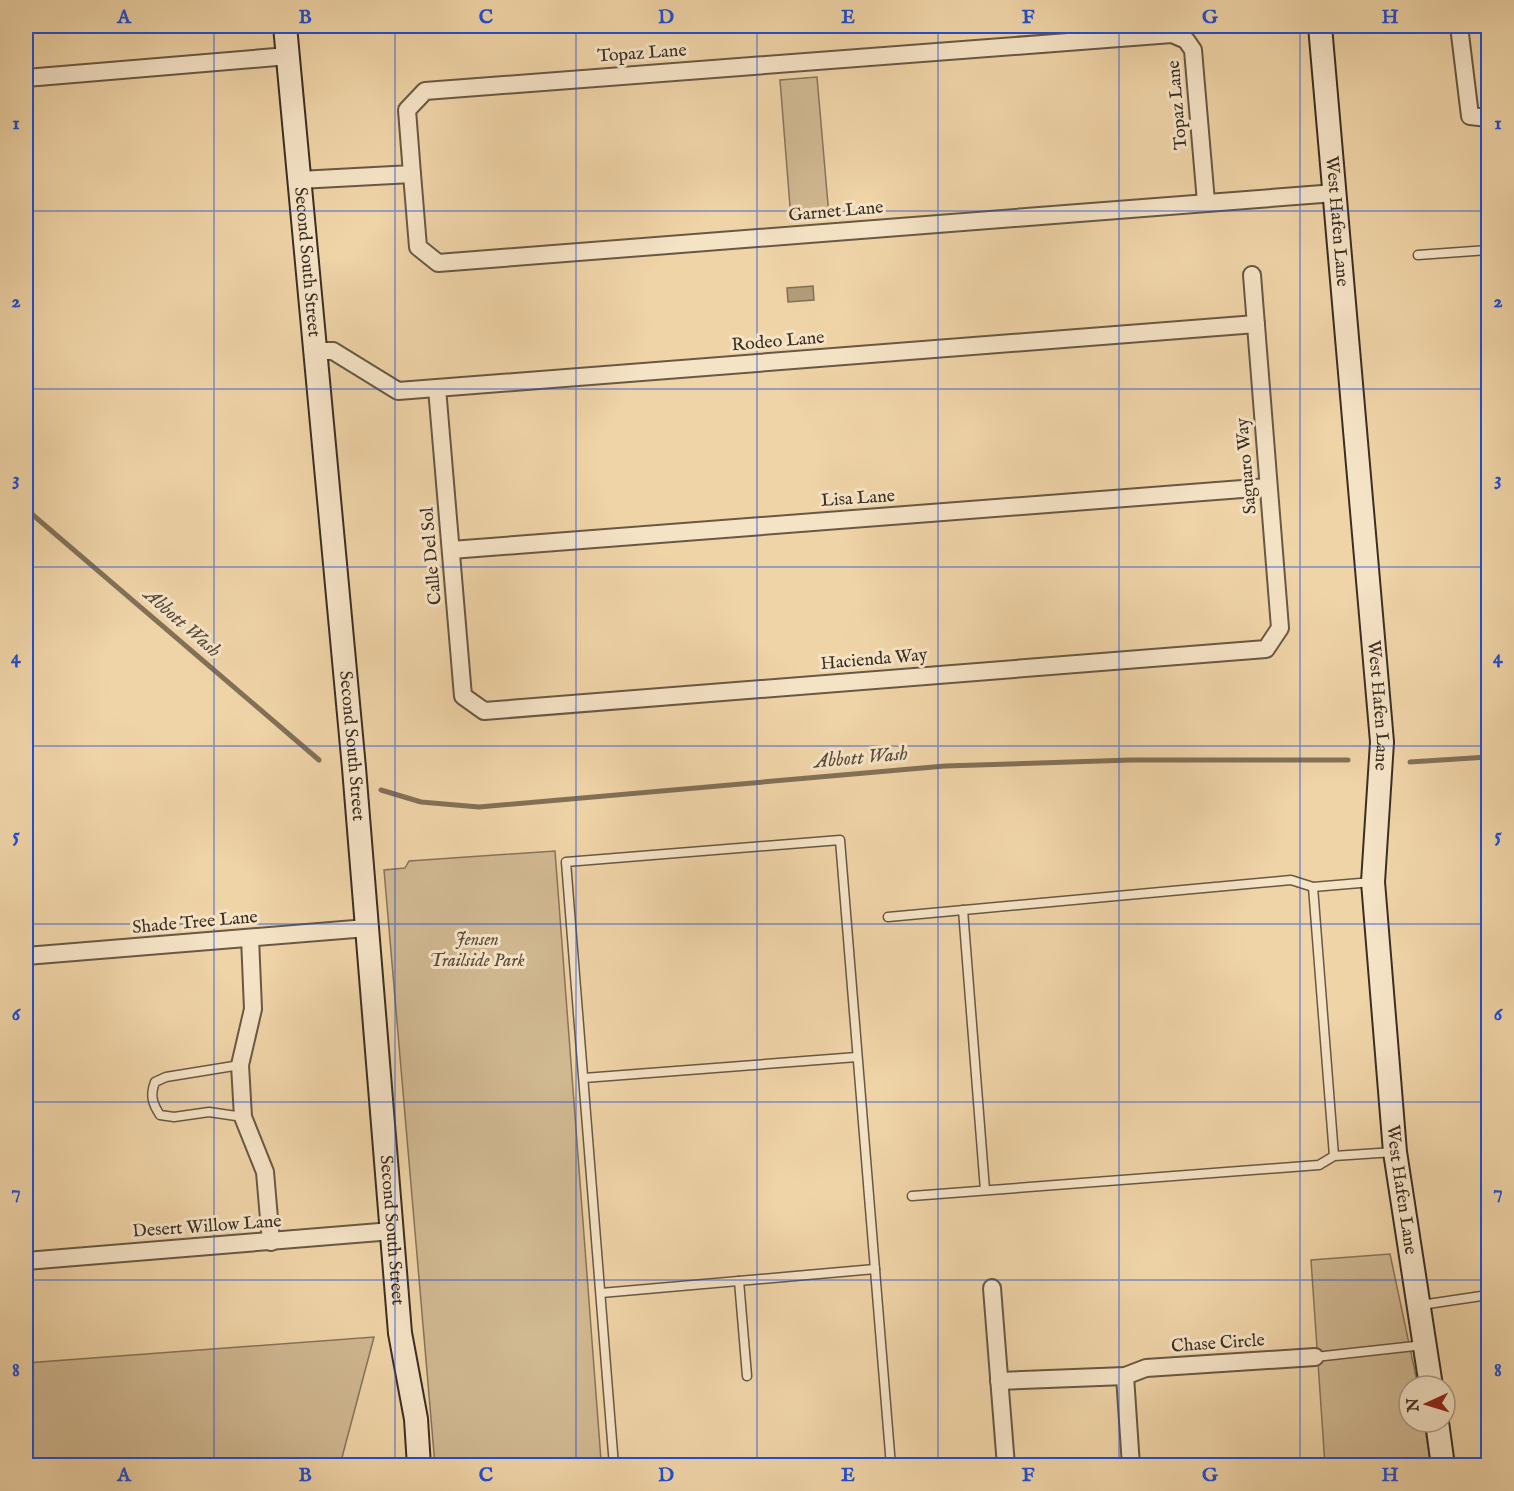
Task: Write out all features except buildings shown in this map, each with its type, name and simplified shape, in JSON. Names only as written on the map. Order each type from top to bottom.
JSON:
[{"type":"street","name":"Second South Street","points":[[285,26],[367,928],[400,1333],[416,1419],[419,1466]]},
{"type":"street","name":"West Hafen Lane","points":[[1320,26],[1382,742],[1373,882],[1395,1152],[1429,1374]]},
{"type":"street","points":[[1459,26],[1470,116],[1488,118]]},
{"type":"street","name":"Topaz Lane","points":[[412,174],[407,110],[425,91],[1172,34],[1186,40],[1193,50],[1206,202]]},
{"type":"street","points":[[26,78],[288,56]]},
{"type":"street","points":[[299,180],[412,174]]},
{"type":"street","name":"Garnet Lane","points":[[412,174],[418,247],[438,263],[1335,193]]},
{"type":"street","name":"Saguaro Way","points":[[1252,275],[1280,628],[1266,649]]},
{"type":"street","name":"Rodeo Lane","points":[[315,351],[333,351],[398,391],[1256,324]]},
{"type":"street","name":"Calle Del Sol","points":[[437,388],[463,696],[484,711]]},
{"type":"street","name":"Lisa Lane","points":[[451,550],[1268,487]]},
{"type":"street","name":"Hacienda Way","points":[[484,711],[1266,649]]},
{"type":"street","name":"Shade Tree Lane","points":[[26,956],[367,928]]},
{"type":"street","points":[[250,938],[253,1009],[240,1065],[243,1117],[265,1172],[271,1242]]},
{"type":"street","name":"Desert Willow Lane","points":[[26,1261],[392,1231]]},
{"type":"street","points":[[992,1288],[1006,1466]]},
{"type":"street","name":"Chase Circle","points":[[999,1381],[1125,1376],[1146,1368],[1315,1357]]},
{"type":"street","points":[[1125,1376],[1131,1466]]},
{"type":"street","points":[[1439,1434],[1443,1466]]},
{"type":"lane","points":[[1418,255],[1488,250]]},
{"type":"lane","points":[[614,1466],[566,862],[840,840],[891,1466]]},
{"type":"lane","points":[[888,917],[1291,880],[1313,887],[1373,882]]},
{"type":"lane","points":[[1313,887],[1334,1156]]},
{"type":"lane","points":[[963,910],[985,1190]]},
{"type":"lane","points":[[584,1078],[857,1057]]},
{"type":"lane","points":[[240,1065],[166,1077],[155,1082],[152,1092],[154,1105],[160,1114],[174,1117],[209,1113],[243,1117]]},
{"type":"lane","points":[[912,1196],[1319,1165],[1334,1156],[1395,1152]]},
{"type":"lane","points":[[601,1293],[874,1269]]},
{"type":"lane","points":[[739,1281],[747,1376]]},
{"type":"lane","points":[[1417,1305],[1488,1295]]},
{"type":"lane","points":[[1315,1357],[1424,1345]]},
{"type":"green space","points":[[817,77],[829,216],[791,219],[780,80]]},
{"type":"green space","name":"Jensen Trailside Park","points":[[555,851],[601,1460],[534,1466],[435,1465],[384,870],[405,868],[409,861]]},
{"type":"green space","points":[[1390,1254],[1415,1374],[1397,1374],[1397,1434],[1426,1434],[1431,1465],[1325,1465],[1311,1260]]},
{"type":"green space","points":[[374,1337],[340,1465],[26,1465],[26,1363]]},
{"type":"shaded area","points":[[813,286],[814,300],[788,302],[787,288]]},
{"type":"waterway","name":"Abbott Wash","points":[[26,509],[319,760]]},
{"type":"waterway","name":"Abbott Wash","points":[[1410,762],[1488,757]]},
{"type":"waterway","name":"Abbott Wash","points":[[381,790],[421,802],[479,807],[945,766],[1131,760],[1348,760]]}]
